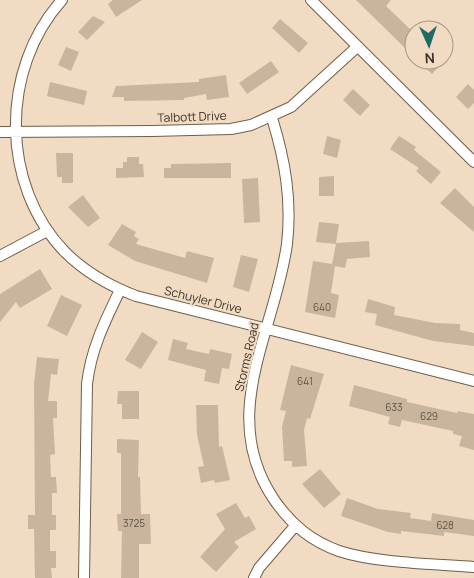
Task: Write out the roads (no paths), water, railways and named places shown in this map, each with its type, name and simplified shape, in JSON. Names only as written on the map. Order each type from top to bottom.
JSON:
[{"type":"street","name":"Schuyler Drive","points":[[62,0],[38,33],[27,56],[17,99],[16,132],[19,165],[26,190],[47,231],[83,268],[120,290],[474,381]]},
{"type":"street","points":[[311,0],[357,48],[474,162]]},
{"type":"street","name":"Talbott Drive","points":[[0,132],[231,129],[251,125],[272,118],[305,97],[357,48]]},
{"type":"street","name":"Storms Road","points":[[272,118],[288,181],[289,210],[284,261],[251,386],[248,408],[250,436],[258,471],[270,493],[294,526],[323,544],[361,556],[474,568]]},
{"type":"street","points":[[0,256],[47,231]]},
{"type":"street","points":[[84,578],[87,384],[89,364],[95,342],[120,290]]},
{"type":"street","points":[[254,578],[259,568],[294,526]]}]
